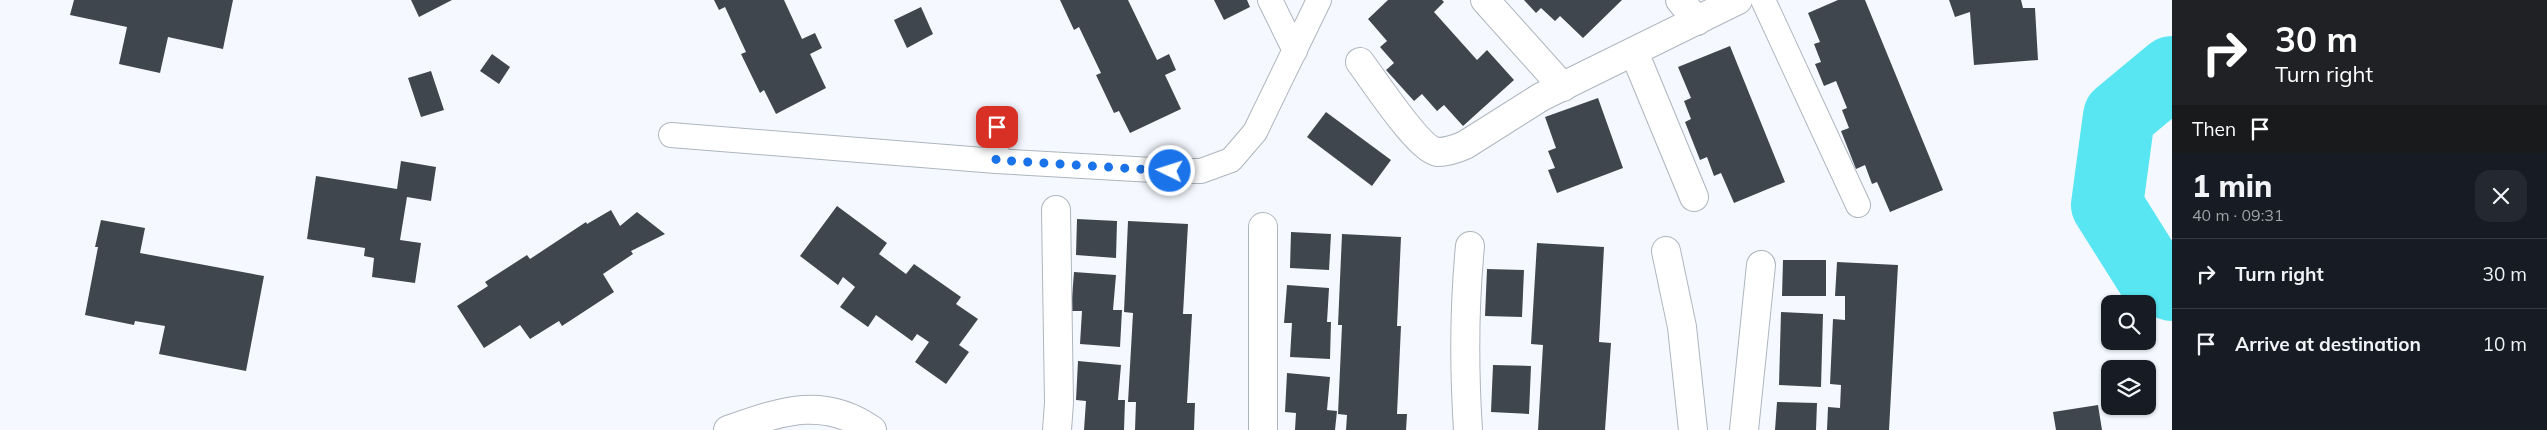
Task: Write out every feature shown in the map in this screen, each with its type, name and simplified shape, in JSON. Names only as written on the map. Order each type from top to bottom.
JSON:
[{"type":"street","points":[[1485,0],[1563,87]]},
{"type":"street","points":[[1680,0],[1697,21]]},
{"type":"street","points":[[1360,62],[1407,126],[1429,148],[1437,152],[1452,150],[1464,145],[1541,97],[1738,0]]},
{"type":"street","points":[[1634,52],[1694,197]]},
{"type":"street","points":[[1056,210],[1059,403],[1057,430]]},
{"type":"street","points":[[1264,226],[1264,430]]},
{"type":"street","points":[[1468,430],[1464,367],[1465,290],[1470,246]]},
{"type":"street","points":[[1666,251],[1682,327],[1693,430]]},
{"type":"street","points":[[1744,430],[1761,266]]},
{"type":"street","points":[[728,430],[770,416],[806,408],[833,411],[856,419],[872,430]]},
{"type":"lane","points":[[1270,0],[1295,51]]},
{"type":"lane","points":[[671,136],[996,160],[1170,171],[1201,171],[1231,160],[1254,132],[1320,0]]},
{"type":"lane","points":[[1762,0],[1858,206]]},
{"type":"lane","points":[[996,160],[997,127]]},
{"type":"building","points":[[74,0],[233,0],[223,49],[168,37],[160,73],[119,64],[127,27],[70,15]]},
{"type":"building","points":[[411,0],[452,0],[419,17]]},
{"type":"building","points":[[714,0],[784,0],[802,39],[815,33],[822,48],[810,54],[826,88],[776,114],[764,90],[760,93],[741,54],[746,52],[725,7],[719,10]]},
{"type":"building","points":[[1060,0],[1128,0],[1157,60],[1169,54],[1176,70],[1165,75],[1181,109],[1130,133],[1119,111],[1114,113],[1096,75],[1101,73],[1079,27],[1074,30]]},
{"type":"building","points":[[1214,0],[1247,0],[1250,7],[1224,20]]},
{"type":"building","points":[[1388,0],[1442,0],[1444,2],[1434,12],[1477,60],[1487,50],[1514,80],[1463,126],[1444,105],[1437,111],[1422,94],[1414,101],[1386,70],[1394,63],[1380,47],[1387,41],[1368,19]]},
{"type":"building","points":[[1524,0],[1622,0],[1583,38],[1560,16],[1555,21],[1541,8],[1536,13]]},
{"type":"building","points":[[1838,0],[1865,0],[1943,190],[1890,212],[1877,182],[1872,184],[1865,165],[1856,169],[1841,131],[1849,128],[1842,110],[1847,108],[1836,81],[1824,86],[1815,64],[1821,62],[1814,44],[1820,42],[1808,13]]},
{"type":"building","points":[[1949,0],[2021,0],[2023,8],[2035,8],[2038,60],[1974,65],[1970,12],[1955,17]]},
{"type":"building","points":[[921,7],[933,34],[907,48],[894,20]]},
{"type":"building","points":[[1730,46],[1785,182],[1734,203],[1721,173],[1714,176],[1707,157],[1700,160],[1685,122],[1691,119],[1684,101],[1691,98],[1678,67]]},
{"type":"building","points":[[492,54],[510,67],[499,84],[480,71]]},
{"type":"building","points":[[431,71],[444,110],[421,117],[408,78]]},
{"type":"building","points":[[1598,98],[1623,168],[1557,193],[1548,170],[1555,168],[1548,151],[1556,148],[1545,117]]},
{"type":"building","points":[[1326,112],[1391,160],[1372,186],[1307,137]]},
{"type":"building","points":[[401,161],[436,167],[431,201],[407,197],[400,240],[421,243],[415,283],[372,277],[374,258],[364,256],[365,248],[307,239],[316,176],[397,189]]},
{"type":"building","points":[[837,206],[887,243],[879,254],[906,274],[914,264],[961,297],[956,304],[978,319],[959,345],[969,352],[946,384],[915,362],[929,342],[917,334],[912,341],[876,315],[868,327],[840,307],[855,287],[843,277],[838,285],[800,256]]},
{"type":"building","points":[[611,210],[620,226],[637,212],[665,234],[631,251],[633,254],[603,274],[614,292],[562,326],[559,321],[530,339],[520,325],[484,348],[457,306],[488,286],[485,282],[527,255],[530,259],[586,222],[587,224]]},
{"type":"building","points":[[1077,219],[1117,221],[1116,258],[1076,255]]},
{"type":"building","points":[[101,220],[145,228],[140,253],[264,276],[246,371],[159,354],[165,326],[135,321],[134,325],[85,315],[98,247],[95,247]]},
{"type":"building","points":[[1128,221],[1188,224],[1183,314],[1192,314],[1187,403],[1195,403],[1194,430],[1135,430],[1136,402],[1128,402],[1133,313],[1124,312]]},
{"type":"building","points":[[1291,232],[1331,234],[1329,270],[1290,268]]},
{"type":"building","points":[[1342,234],[1401,237],[1397,326],[1401,326],[1397,414],[1407,414],[1406,430],[1346,430],[1347,415],[1338,414],[1342,325],[1338,325]]},
{"type":"building","points":[[1537,243],[1604,247],[1599,342],[1611,343],[1605,430],[1538,430],[1543,345],[1531,344]]},
{"type":"building","points":[[1783,260],[1826,260],[1826,296],[1782,296]]},
{"type":"building","points":[[1837,262],[1898,265],[1889,430],[1827,430],[1828,407],[1840,408],[1841,385],[1830,384],[1833,319],[1845,320],[1845,296],[1835,296]]},
{"type":"building","points":[[1487,269],[1524,270],[1522,317],[1485,316]]},
{"type":"building","points":[[1074,272],[1116,275],[1113,310],[1122,310],[1120,347],[1080,344],[1082,311],[1071,311]]},
{"type":"building","points":[[1287,285],[1329,288],[1327,322],[1331,322],[1330,359],[1290,357],[1292,323],[1284,323]]},
{"type":"building","points":[[1781,312],[1823,314],[1821,387],[1779,385]]},
{"type":"building","points":[[1078,361],[1121,365],[1118,400],[1125,400],[1124,430],[1084,430],[1086,401],[1076,400]]},
{"type":"building","points":[[1493,365],[1531,366],[1529,414],[1491,412]]},
{"type":"building","points":[[1287,373],[1330,377],[1327,410],[1337,411],[1335,430],[1295,430],[1296,413],[1285,412]]},
{"type":"building","points":[[1777,402],[1817,403],[1816,430],[1775,430]]},
{"type":"building","points":[[2098,405],[2102,430],[2056,430],[2053,412]]},
{"type":"waterway","points":[[2172,72],[2119,116],[2107,205],[2153,278],[2172,285]]},
{"type":"route","points":[[997,127],[996,160],[1170,171]]}]
